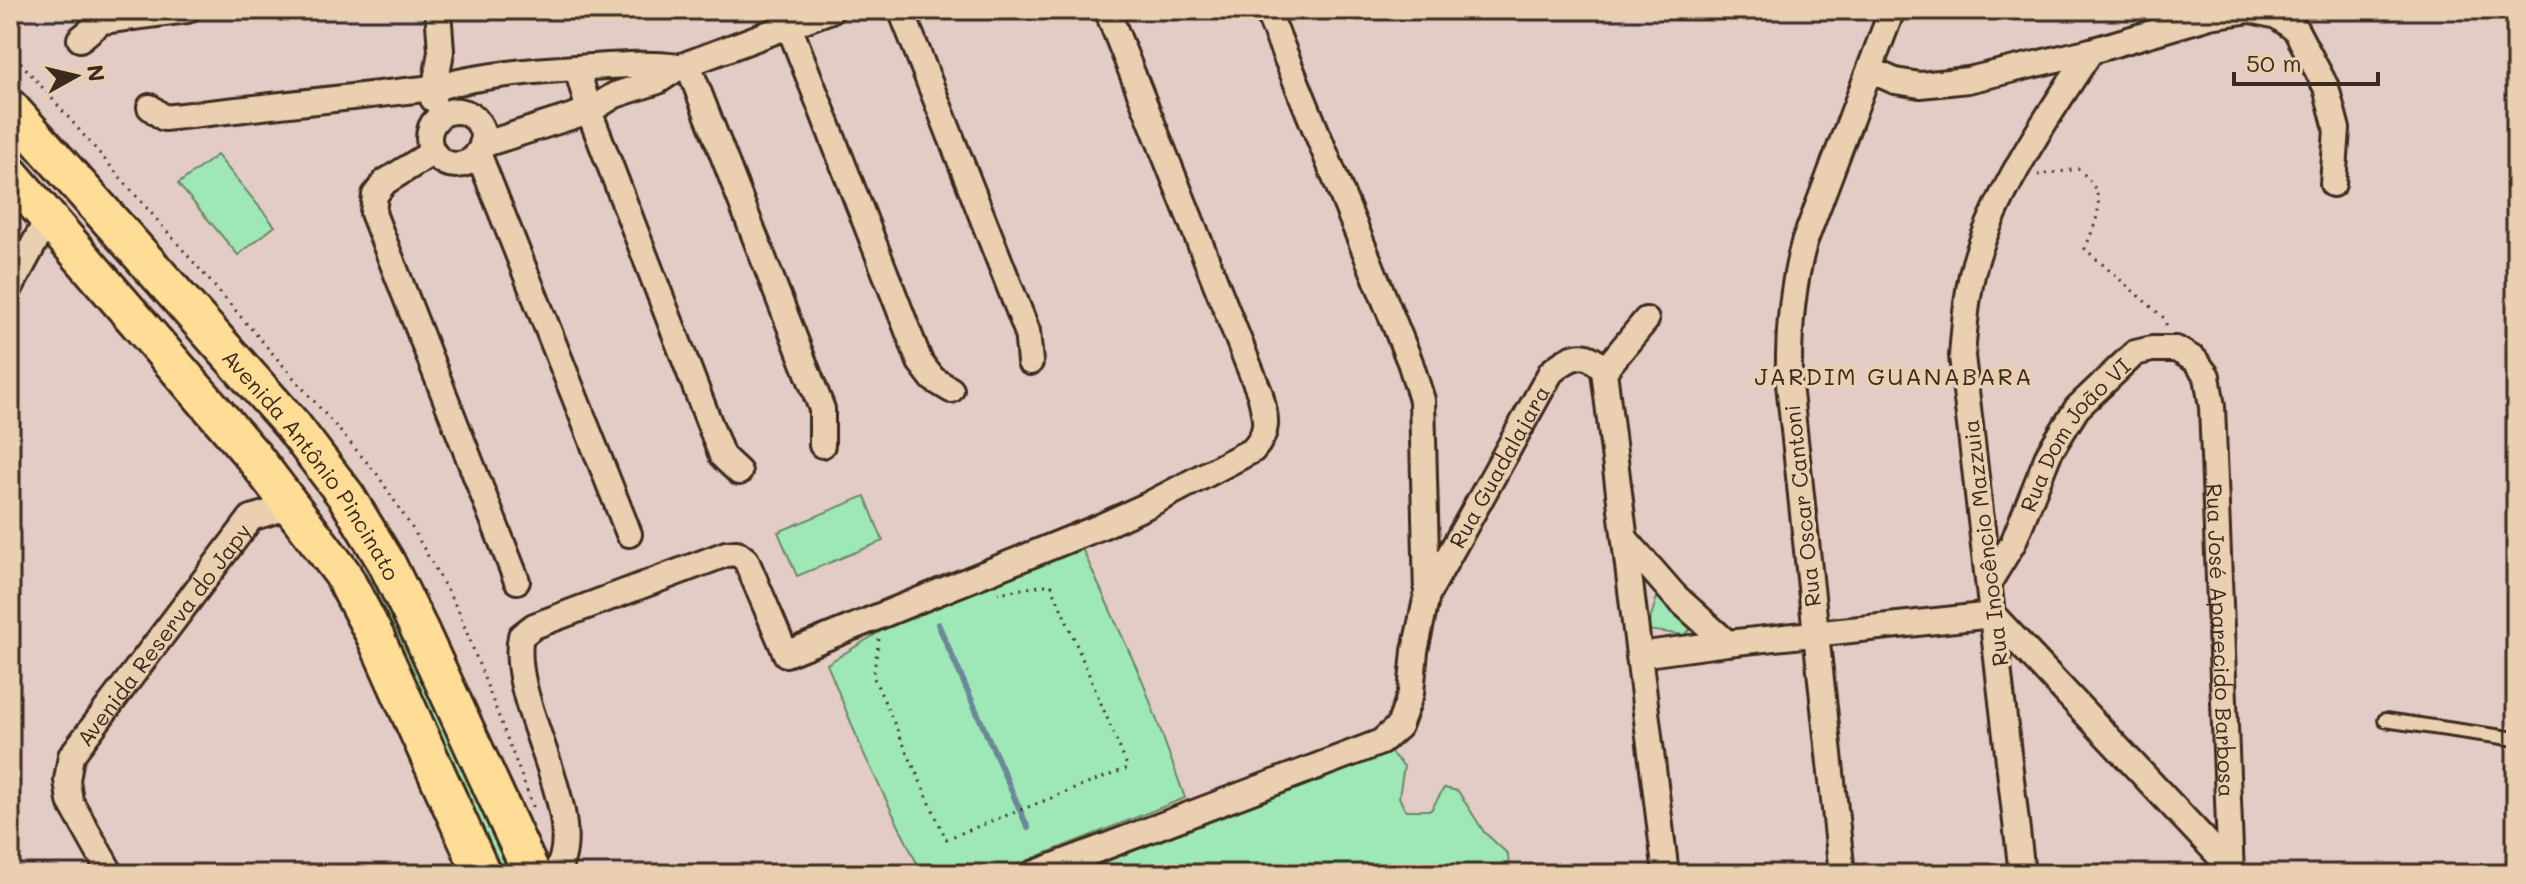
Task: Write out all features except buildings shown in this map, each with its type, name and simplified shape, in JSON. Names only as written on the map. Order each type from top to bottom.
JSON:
[{"type":"main road","name":"Avenida Antônio Pincinato","points":[[10,108],[292,425],[346,496],[386,562],[420,631],[532,874]]},
{"type":"main road","name":"Avenida Antônio Pincinato","points":[[10,174],[253,456],[342,573],[375,636],[482,874]]},
{"type":"main road","points":[[176,365],[206,383],[222,385],[242,371]]},
{"type":"main road","points":[[290,506],[346,496]]},
{"type":"street","points":[[80,39],[102,21],[187,10]]},
{"type":"street","points":[[438,10],[441,51],[433,88],[429,135],[433,152],[439,159],[455,165],[472,160],[480,149],[589,111],[615,95],[658,81],[683,66],[831,10]]},
{"type":"street","points":[[453,10],[460,80],[465,102],[481,128],[480,149],[629,534]]},
{"type":"street","points":[[901,10],[1027,331],[1030,362]]},
{"type":"street","points":[[555,874],[566,845],[563,821],[517,653],[521,636],[534,626],[726,554],[737,553],[746,560],[786,654],[1146,506],[1253,450],[1263,439],[1266,426],[1260,394],[1107,10]]},
{"type":"street","points":[[1267,10],[1404,348],[1422,400],[1427,595]]},
{"type":"street","name":"Rua Oscar Cantoni","points":[[1842,874],[1789,384],[1788,342],[1791,305],[1804,243],[1892,10]]},
{"type":"street","points":[[1870,70],[1895,81],[1920,85],[1968,80],[2091,51],[2210,16],[2251,10],[2277,16],[2296,30],[2326,87],[2337,129],[2333,184]]},
{"type":"street","points":[[789,26],[920,362],[933,379],[951,390]]},
{"type":"street","name":"Rua Inocêncio Mazzuia","points":[[2022,874],[1962,356],[1967,304],[1978,255],[2003,193],[2091,51]]},
{"type":"street","points":[[150,107],[164,118],[433,88],[460,80],[577,68],[654,64],[683,66]]},
{"type":"street","points":[[683,66],[822,409],[822,445]]},
{"type":"street","points":[[577,68],[589,111],[722,456],[739,472]]},
{"type":"street","points":[[432,126],[452,111],[476,120]]},
{"type":"street","points":[[433,152],[385,182],[375,195],[373,213],[517,581]]},
{"type":"street","points":[[10,288],[48,218]]},
{"type":"street","points":[[1646,320],[1604,371],[1666,874]]},
{"type":"street","name":"Rua José Aparecido Barbosa","points":[[2176,349],[2195,360],[2207,376],[2212,407],[2231,870]]},
{"type":"street","name":"Rua Dom João VI","points":[[1989,582],[2013,543],[2049,453],[2077,408],[2135,353],[2176,349]]},
{"type":"street","name":"Rua Guadalajara","points":[[1033,874],[1381,742],[1399,726],[1411,693],[1415,651],[1427,595],[1551,372],[1563,362],[1580,355],[1595,359],[1604,371]]},
{"type":"street","name":"Avenida Reserva do Japy","points":[[111,874],[70,801],[67,780],[71,756],[251,518],[290,506]]},
{"type":"street","points":[[1627,541],[1675,596],[1727,643]]},
{"type":"street","points":[[1639,655],[1993,615],[2231,870]]},
{"type":"lane","points":[[2385,720],[2516,739]]},
{"type":"path","points":[[2020,166],[2035,175],[2078,169],[2092,181],[2101,203],[2085,249],[2164,318],[2176,349]]},
{"type":"path","points":[[884,614],[873,676],[946,839],[1128,768],[1051,584],[991,594]]},
{"type":"green space","points":[[217,155],[275,226],[238,255],[178,184]]},
{"type":"green space","points":[[865,496],[883,541],[797,576],[778,532]]},
{"type":"green space","points":[[1081,546],[1143,682],[1185,798],[993,874],[922,874],[863,752],[827,664],[901,619]]},
{"type":"green space","points":[[357,549],[383,568],[515,874],[501,874]]},
{"type":"green space","points":[[1660,587],[1697,623],[1684,635],[1647,630]]},
{"type":"green space","points":[[1390,752],[1404,766],[1399,797],[1405,810],[1431,810],[1444,788],[1458,791],[1484,832],[1508,854],[1509,868],[1496,874],[1074,874]]},
{"type":"waterway","points":[[938,624],[1028,828]]},
{"type":"district","name":"JARDIM GUANABARA","points":[[1894,375]]}]
